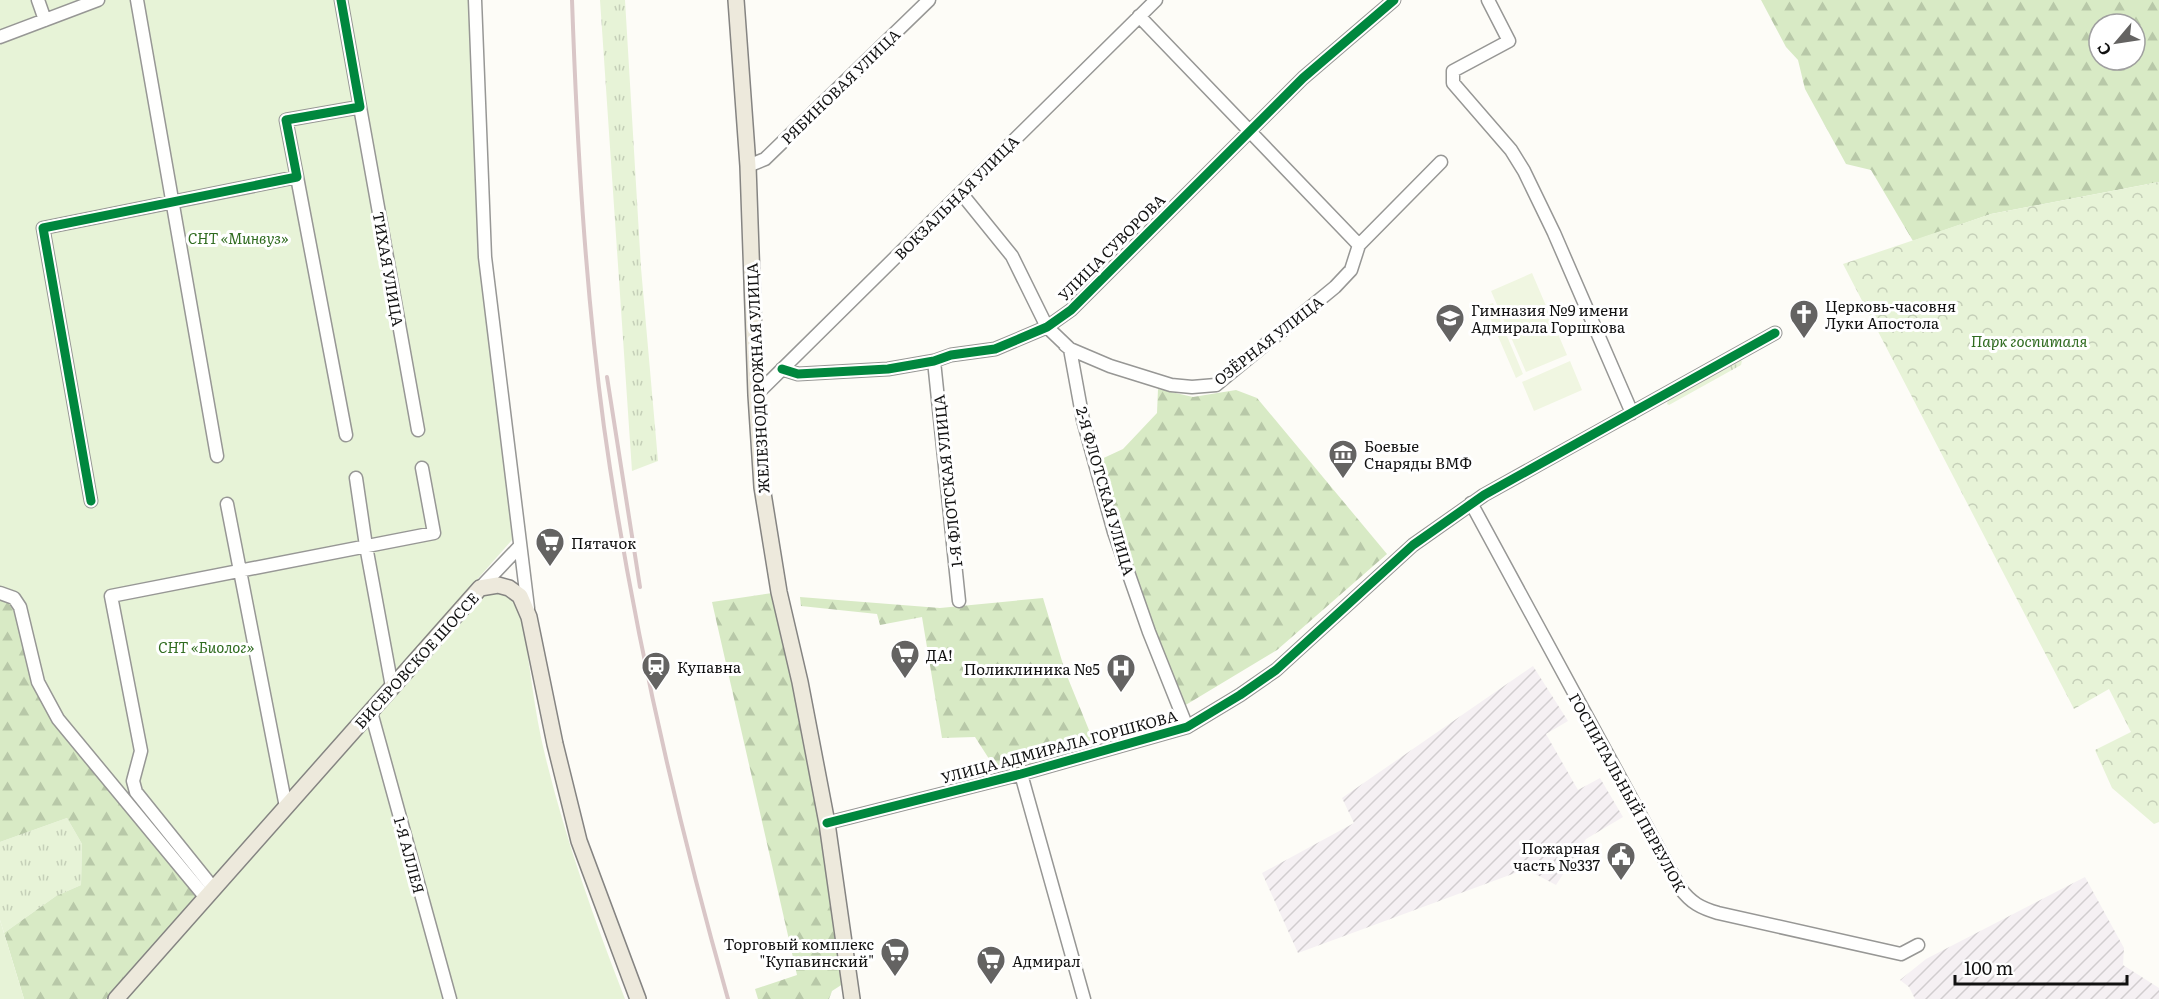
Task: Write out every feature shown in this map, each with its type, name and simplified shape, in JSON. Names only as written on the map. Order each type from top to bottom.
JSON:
[{"type":"main road","name":"ЖЕЛЕЗНОДОРОЖНАЯ УЛИЦА","points":[[736,0],[748,166],[756,394],[762,487],[771,546],[827,823],[852,999]]},
{"type":"main road","name":"БИСЕРОВСКОЕ ШОССЕ","points":[[116,999],[480,588],[498,585],[509,588],[520,596],[529,617],[555,744],[579,841],[638,999]]},
{"type":"street","points":[[38,0],[45,20]]},
{"type":"street","points":[[0,37],[98,0]]},
{"type":"street","points":[[137,0],[217,456]]},
{"type":"street","name":"ТИХАЯ УЛИЦА","points":[[341,0],[418,430]]},
{"type":"street","points":[[475,0],[485,257],[529,617]]},
{"type":"street","name":"РЯБИНОВАЯ УЛИЦА","points":[[748,166],[765,159],[929,0]]},
{"type":"street","name":"ВОКЗАЛЬНАЯ УЛИЦА","points":[[756,394],[1156,0]]},
{"type":"street","name":"УЛИЦА СУВОРОВА","points":[[782,369],[798,374],[888,369],[934,361],[951,355],[995,349],[1047,327],[1071,309],[1303,78],[1394,0]]},
{"type":"street","points":[[1488,0],[1509,40],[1454,71],[1453,83],[1511,150],[1524,171],[1554,233],[1632,413]]},
{"type":"street","points":[[1139,16],[1359,245]]},
{"type":"street","points":[[346,435],[286,120],[360,107]]},
{"type":"street","name":"ОЗЁРНАЯ УЛИЦА","points":[[1047,327],[1070,349],[1110,366],[1171,385],[1192,387],[1216,385],[1335,287],[1351,270],[1359,245],[1441,162]]},
{"type":"street","points":[[91,501],[43,228],[297,177]]},
{"type":"street","points":[[961,193],[1012,256],[1047,327]]},
{"type":"street","name":"УЛИЦА АДМИРАЛА ГОРШКОВА","points":[[827,823],[1021,774],[1187,727],[1245,692],[1276,670],[1413,545],[1471,503],[1775,333]]},
{"type":"street","name":"2-Я ФЛОТСКАЯ УЛИЦА","points":[[1070,349],[1083,420],[1114,532],[1153,642],[1187,727]]},
{"type":"street","name":"1-Я ФЛОТСКАЯ УЛИЦА","points":[[934,361],[959,601]]},
{"type":"street","points":[[210,893],[136,792],[133,781],[141,751],[111,596],[434,533],[422,468]]},
{"type":"street","points":[[356,478],[392,687]]},
{"type":"street","name":"ГОСПИТАЛЬНЫЙ ПЕРЕУЛОК","points":[[1471,503],[1680,888],[1694,905],[1718,913],[1901,954],[1918,945]]},
{"type":"street","points":[[226,504],[286,807]]},
{"type":"street","points":[[480,588],[520,546]]},
{"type":"street","points":[[0,593],[14,598],[20,607],[38,682],[58,719],[210,893]]},
{"type":"street","name":"1-Я АЛЛЕЯ","points":[[371,712],[450,999]]},
{"type":"street","points":[[1021,774],[1084,999]]},
{"type":"shaded area","points":[[1533,666],[1568,721],[1546,734],[1578,790],[1600,778],[1623,817],[1586,839],[1556,885],[1526,869],[1298,953],[1262,873],[1354,823],[1342,798]]},
{"type":"shaded area","points":[[2085,877],[2124,948],[2123,965],[2159,988],[2159,999],[1915,999],[1909,987],[1900,980],[1926,959]]},
{"type":"green space","name":"СНТ «Минвуз»","points":[[0,0],[475,0],[485,257],[519,532],[201,892],[58,719],[38,682],[20,607],[0,593]]},
{"type":"green space","points":[[600,0],[625,0],[641,268],[658,461],[632,471]]},
{"type":"green space","points":[[1761,0],[2159,0],[2159,182],[1991,214],[1913,241],[1871,170],[1846,164],[1805,89],[1798,60],[1786,47]]},
{"type":"green space","name":"Парк госпиталя","points":[[2159,182],[2159,822],[2154,824],[2112,788],[2095,750],[2131,732],[2109,689],[2074,709],[1843,264],[1991,214]]},
{"type":"green space","points":[[1532,273],[1567,355],[1526,372],[1491,291]]},
{"type":"green space","points":[[1493,303],[1523,374],[1516,378],[1485,306]]},
{"type":"green space","points":[[1739,360],[1742,361],[1741,365],[1669,405],[1667,404],[1668,400]]},
{"type":"green space","points":[[1570,361],[1582,390],[1534,411],[1522,382]]},
{"type":"green space","points":[[1158,389],[1193,397],[1236,390],[1257,398],[1387,554],[1277,650],[1179,709],[1095,462],[1123,449],[1157,413]]},
{"type":"green space","points":[[499,592],[514,602],[522,619],[538,722],[553,786],[581,878],[625,999],[126,999],[484,594]]},
{"type":"green space","points":[[779,592],[849,980],[832,991],[829,999],[758,999],[755,989],[797,975],[712,602]]},
{"type":"green space","points":[[0,593],[9,596],[201,892],[106,999],[24,999],[4,933],[56,896],[81,885],[82,844],[67,818],[0,842]]},
{"type":"green space","points":[[800,597],[940,608],[1043,598],[1065,671],[1093,740],[1095,753],[1002,779],[975,737],[942,738],[922,617],[880,625],[877,614],[801,606]]},
{"type":"green space","points":[[67,818],[82,844],[81,885],[56,896],[4,933],[0,920],[0,842]]},
{"type":"green space","points":[[0,920],[24,999],[0,999]]},
{"type":"railway","points":[[572,0],[579,161],[587,267],[597,374],[615,499],[627,572],[656,715],[690,858],[728,999]]},
{"type":"railway","points":[[607,377],[640,587]]},
{"type":"cycle path","points":[[91,501],[43,228],[297,177],[286,120],[360,107],[341,0]]},
{"type":"cycle path","points":[[782,369],[798,374],[888,369],[934,361],[951,355],[995,349],[1047,327],[1071,310],[1303,78],[1394,0]]},
{"type":"cycle path","points":[[827,823],[1021,774],[1187,727],[1276,670],[1413,545],[1484,495],[1775,333]]},
{"type":"place","name":"Церковь-часовня Луки Апостола","points":[[1804,340]]},
{"type":"place","name":"Гимназия №9 имени Адмирала Горшкова","points":[[1450,344]]},
{"type":"place","name":"Боевые Снаряды ВМФ","points":[[1343,480]]},
{"type":"place","name":"Пятачок","points":[[550,568]]},
{"type":"place","name":"ДА!","points":[[905,680]]},
{"type":"place","name":"Купавна","points":[[656,692]]},
{"type":"place","name":"Поликлиника №5","points":[[1121,694]]},
{"type":"place","name":"Пожарная часть №337","points":[[1621,882]]},
{"type":"place","name":"Торговый комплекс \"Купавинский\"","points":[[895,978]]},
{"type":"place","name":"Адмирал","points":[[991,986]]},
{"type":"park label","name":"СНТ «Биолог»","points":[[206,646]]}]
